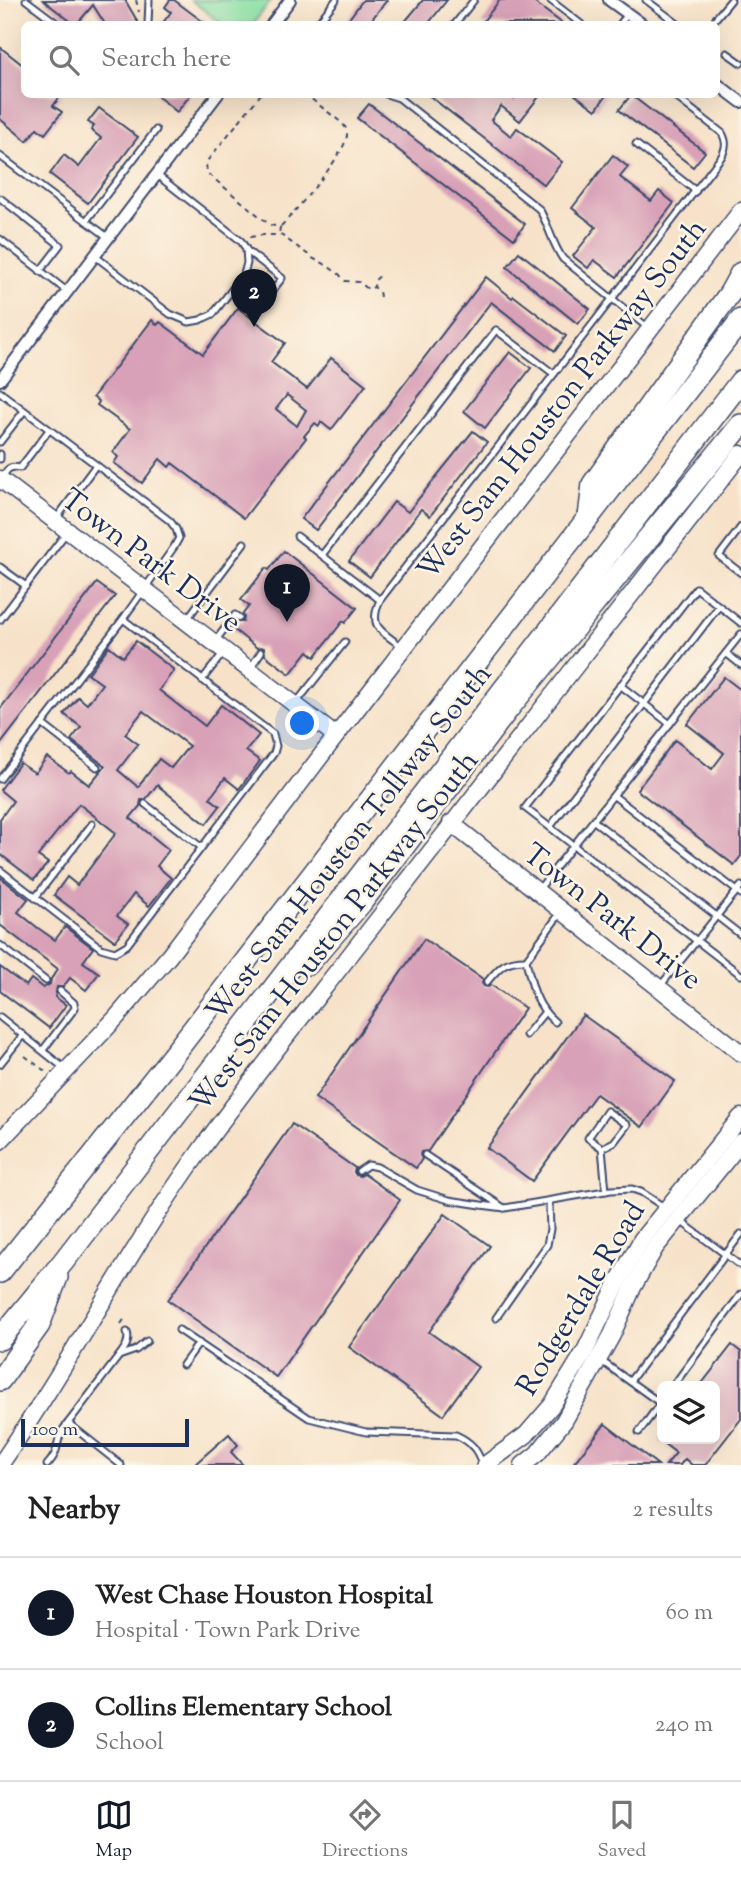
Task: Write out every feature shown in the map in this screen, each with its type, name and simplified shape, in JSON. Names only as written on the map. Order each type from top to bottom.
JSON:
[{"type":"highway","points":[[589,517],[593,484],[730,293],[741,273]]},
{"type":"highway","name":"West Sam Houston Tollway South","points":[[1,1269],[177,1050],[741,320]]},
{"type":"highway","name":"West Sam Houston Tollway South","points":[[0,1339],[63,1262],[741,381]]},
{"type":"highway","points":[[160,1135],[361,903],[508,709],[741,425]]},
{"type":"highway","points":[[0,1380],[39,1325],[63,1262]]},
{"type":"main road","name":"West Sam Houston Parkway South","points":[[1,1139],[116,1018],[169,956],[741,211]]},
{"type":"main road","name":"West Sam Houston Parkway South","points":[[0,1465],[54,1384],[167,1197],[236,1102],[741,454]]},
{"type":"main road","name":"Town Park Drive","points":[[0,479],[336,736]]},
{"type":"main road","name":"Town Park Drive","points":[[451,823],[741,1053]]},
{"type":"main road","name":"Rodgerdale Road","points":[[672,1214],[741,1117]]},
{"type":"main road","name":"Rodgerdale Road","points":[[523,1465],[537,1454],[564,1421],[592,1355],[597,1327],[636,1249],[741,1142]]},
{"type":"main road","name":"Rodgerdale Road","points":[[483,1465],[507,1451],[526,1435],[592,1355]]},
{"type":"street","points":[[274,21],[290,0]]},
{"type":"street","points":[[609,0],[638,21]]},
{"type":"street","points":[[720,86],[741,102]]},
{"type":"street","points":[[0,380],[215,98]]},
{"type":"lane","points":[[26,0],[54,21]]},
{"type":"lane","points":[[148,21],[149,0]]},
{"type":"lane","points":[[319,21],[336,0]]},
{"type":"lane","points":[[457,21],[474,0]]},
{"type":"lane","points":[[550,0],[577,21]]},
{"type":"lane","points":[[646,0],[674,21]]},
{"type":"lane","points":[[714,21],[731,0]]},
{"type":"lane","points":[[622,21],[628,14]]},
{"type":"lane","points":[[727,53],[741,63]]},
{"type":"lane","points":[[402,98],[539,209],[547,221],[556,250],[563,260],[650,329]]},
{"type":"lane","points":[[403,648],[376,626],[375,611],[380,600],[696,191],[726,148],[722,132],[677,98]]},
{"type":"lane","points":[[86,221],[156,130]]},
{"type":"lane","points":[[636,144],[696,191]]},
{"type":"lane","points":[[0,156],[109,238]]},
{"type":"lane","points":[[157,175],[241,241],[246,249],[282,278],[257,311]]},
{"type":"lane","points":[[0,198],[61,245],[40,271]]},
{"type":"lane","points":[[0,239],[68,292]]},
{"type":"lane","points":[[95,256],[170,314],[189,322],[213,314],[244,274],[247,263],[246,249]]},
{"type":"lane","points":[[322,555],[496,330],[554,374]]},
{"type":"lane","points":[[0,392],[170,521],[179,538],[145,590],[0,779]]},
{"type":"lane","points":[[0,442],[24,411]]},
{"type":"lane","points":[[0,479],[9,468],[20,468],[49,429]]},
{"type":"lane","points":[[0,620],[26,586],[96,465]]},
{"type":"lane","points":[[741,527],[719,556],[741,573]]},
{"type":"lane","points":[[297,536],[380,600]]},
{"type":"lane","points":[[185,621],[244,543]]},
{"type":"lane","points":[[0,567],[26,586]]},
{"type":"lane","points":[[741,623],[696,587],[526,808],[741,975]]},
{"type":"lane","points":[[550,827],[719,606]]},
{"type":"lane","points":[[202,680],[235,615],[239,618]]},
{"type":"lane","points":[[0,870],[101,948],[115,952],[127,945],[274,753],[276,746],[273,734],[123,619]]},
{"type":"lane","points":[[537,891],[741,634]]},
{"type":"lane","points":[[295,704],[345,642]]},
{"type":"lane","points":[[249,669],[261,652]]},
{"type":"lane","points":[[726,653],[741,665]]},
{"type":"lane","points":[[620,685],[670,724]]},
{"type":"lane","points":[[42,724],[97,767]]},
{"type":"lane","points":[[614,796],[740,890],[659,988]]},
{"type":"lane","points":[[145,804],[201,847]]},
{"type":"lane","points":[[594,821],[741,935]]},
{"type":"lane","points":[[35,898],[92,824]]},
{"type":"lane","points":[[526,960],[562,911]]},
{"type":"lane","points":[[0,945],[46,981]]},
{"type":"lane","points":[[487,982],[500,966],[512,960],[526,960]]},
{"type":"lane","points":[[526,960],[537,999],[544,1013],[555,1022]]},
{"type":"lane","points":[[43,1050],[75,1008],[74,1003],[60,991]]},
{"type":"lane","points":[[526,1035],[544,1013]]},
{"type":"lane","points":[[0,1017],[67,1070]]},
{"type":"lane","points":[[0,1064],[23,1035]]},
{"type":"lane","points":[[602,1148],[614,1142],[627,1125],[607,1111],[588,1138],[602,1148],[607,1191]]},
{"type":"lane","points":[[425,1155],[505,1208]]},
{"type":"lane","points":[[359,1171],[368,1164],[417,1190],[449,1200],[505,1208],[632,1189],[655,1199],[741,1266]]},
{"type":"lane","points":[[496,1318],[547,1245],[550,1229],[549,1201]]},
{"type":"lane","points":[[630,1381],[741,1234]]},
{"type":"lane","points":[[677,1381],[741,1294]]},
{"type":"lane","points":[[179,1330],[309,1418],[366,1432],[456,1435],[468,1441],[478,1452],[483,1465]]},
{"type":"lane","points":[[47,1465],[55,1457],[59,1436],[127,1344],[127,1332]]},
{"type":"lane","points":[[119,1356],[136,1350],[147,1341]]},
{"type":"lane","points":[[183,1365],[199,1343]]},
{"type":"lane","points":[[592,1355],[657,1399]]},
{"type":"lane","points":[[639,1432],[657,1407]]},
{"type":"lane","points":[[68,1423],[121,1465]]},
{"type":"path","points":[[136,0],[139,13]]},
{"type":"path","points":[[258,98],[208,160],[206,169],[270,225],[280,227]]},
{"type":"path","points":[[279,235],[280,227],[340,154],[347,136],[342,123],[309,98]]},
{"type":"path","points":[[241,241],[263,235],[286,237],[345,281],[359,282],[368,289],[374,287]]},
{"type":"path","points":[[374,287],[375,280],[381,275]]},
{"type":"path","points":[[374,287],[379,291],[380,297]]},
{"type":"path","points":[[25,1056],[46,1071]]},
{"type":"path","points":[[121,1324],[125,1318]]},
{"type":"green space","points":[[191,0],[271,0],[255,21],[218,21]]},
{"type":"building","points":[[43,0],[125,0],[137,21],[103,21],[93,5],[80,21],[70,21]]},
{"type":"building","points":[[170,0],[174,0],[202,21],[164,21],[171,12],[165,7]]},
{"type":"building","points":[[363,0],[387,0],[370,21],[347,21]]},
{"type":"building","points":[[423,0],[447,0],[430,21],[406,21]]},
{"type":"building","points":[[500,0],[531,0],[559,21],[483,21]]},
{"type":"building","points":[[0,47],[21,64],[21,98],[59,98],[53,106],[62,112],[45,134],[37,128],[27,141],[0,119]]},
{"type":"building","points":[[160,98],[188,98],[177,112]]},
{"type":"building","points":[[432,98],[538,98],[520,121],[501,106],[491,120],[511,136],[517,128],[562,162],[544,185]]},
{"type":"building","points":[[580,98],[604,98],[596,110]]},
{"type":"building","points":[[629,98],[635,98],[705,152],[693,167],[619,110]]},
{"type":"building","points":[[369,104],[525,224],[514,239],[357,118]]},
{"type":"building","points":[[99,108],[138,137],[88,203],[50,174],[64,155],[79,167],[101,138],[91,130],[94,126],[88,122]]},
{"type":"building","points":[[613,155],[628,167],[620,177],[651,201],[659,191],[674,203],[617,277],[594,260],[588,268],[573,256],[596,227],[572,208]]},
{"type":"building","points":[[519,252],[590,309],[578,324],[507,267]]},
{"type":"building","points":[[486,277],[566,336],[555,351],[491,302],[316,530],[301,519]]},
{"type":"building","points":[[238,308],[285,343],[271,362],[307,389],[331,358],[366,385],[331,430],[321,422],[319,426],[315,423],[244,518],[172,463],[169,467],[160,459],[142,483],[114,463],[118,457],[113,452],[130,429],[97,405],[99,402],[93,397],[152,320],[157,325],[160,322],[203,354]],"holes":[[[287,395],[306,410],[297,426],[276,409]]]},
{"type":"building","points":[[510,352],[531,368],[485,428],[464,411]]},
{"type":"building","points":[[473,431],[487,442],[430,516],[421,509],[370,577],[349,561],[394,502],[408,512]]},
{"type":"building","points":[[284,551],[357,608],[345,623],[343,621],[315,657],[308,651],[290,674],[265,655],[264,648],[257,648],[232,628],[236,622],[243,622],[243,614],[249,606],[241,600],[266,568],[269,570]]},
{"type":"building","points":[[97,583],[115,596],[0,745],[0,709]]},
{"type":"building","points":[[136,641],[174,670],[159,690],[205,726],[221,705],[259,735],[246,751],[260,761],[239,789],[225,778],[210,798],[220,806],[206,824],[157,785],[146,799],[141,800],[140,806],[130,818],[169,850],[157,866],[171,878],[149,906],[134,894],[117,916],[128,924],[115,941],[54,895],[67,877],[77,885],[116,833],[79,804],[38,856],[48,863],[34,880],[0,854],[0,819],[13,801],[0,790],[20,763],[35,773],[47,757],[89,785],[105,766],[71,740],[81,727],[64,714],[78,697],[87,704],[102,684],[88,674],[109,646],[123,657]],"holes":[[[143,711],[189,746],[171,768],[159,759],[138,787],[118,770],[138,744],[125,734]]]},
{"type":"building","points":[[724,677],[741,690],[741,856],[734,865],[637,790],[675,740],[712,769],[724,753],[687,724]]},
{"type":"building","points":[[0,877],[28,899],[18,912],[38,928],[55,940],[65,927],[93,948],[83,962],[99,973],[86,990],[70,978],[63,987],[57,987],[55,997],[66,1005],[49,1028],[0,991],[0,967],[26,986],[31,979],[43,988],[50,984],[58,969],[0,925]]},
{"type":"building","points":[[424,939],[483,979],[484,986],[491,985],[525,1008],[428,1151],[421,1152],[422,1159],[416,1168],[315,1098]]},
{"type":"building","points":[[583,1015],[675,1081],[642,1127],[596,1094],[532,1181],[487,1148]]},
{"type":"building","points":[[292,1124],[355,1168],[356,1175],[364,1174],[400,1200],[276,1377],[168,1300]]},
{"type":"building","points":[[445,1214],[490,1246],[429,1332],[478,1367],[443,1415],[349,1347]]},
{"type":"building","points":[[732,1345],[741,1352],[741,1419],[705,1465],[692,1465],[685,1459],[680,1465],[666,1465],[676,1453],[664,1444],[720,1444],[720,1381],[704,1381]]},
{"type":"building","points":[[605,1424],[658,1465],[572,1465]]},
{"type":"building","points":[[229,1434],[238,1445],[231,1452],[243,1465],[194,1465]]},
{"type":"place","name":"Collins Elementary School","points":[[254,327]]},
{"type":"place","name":"West Chase Houston Hospital","points":[[287,622]]}]
